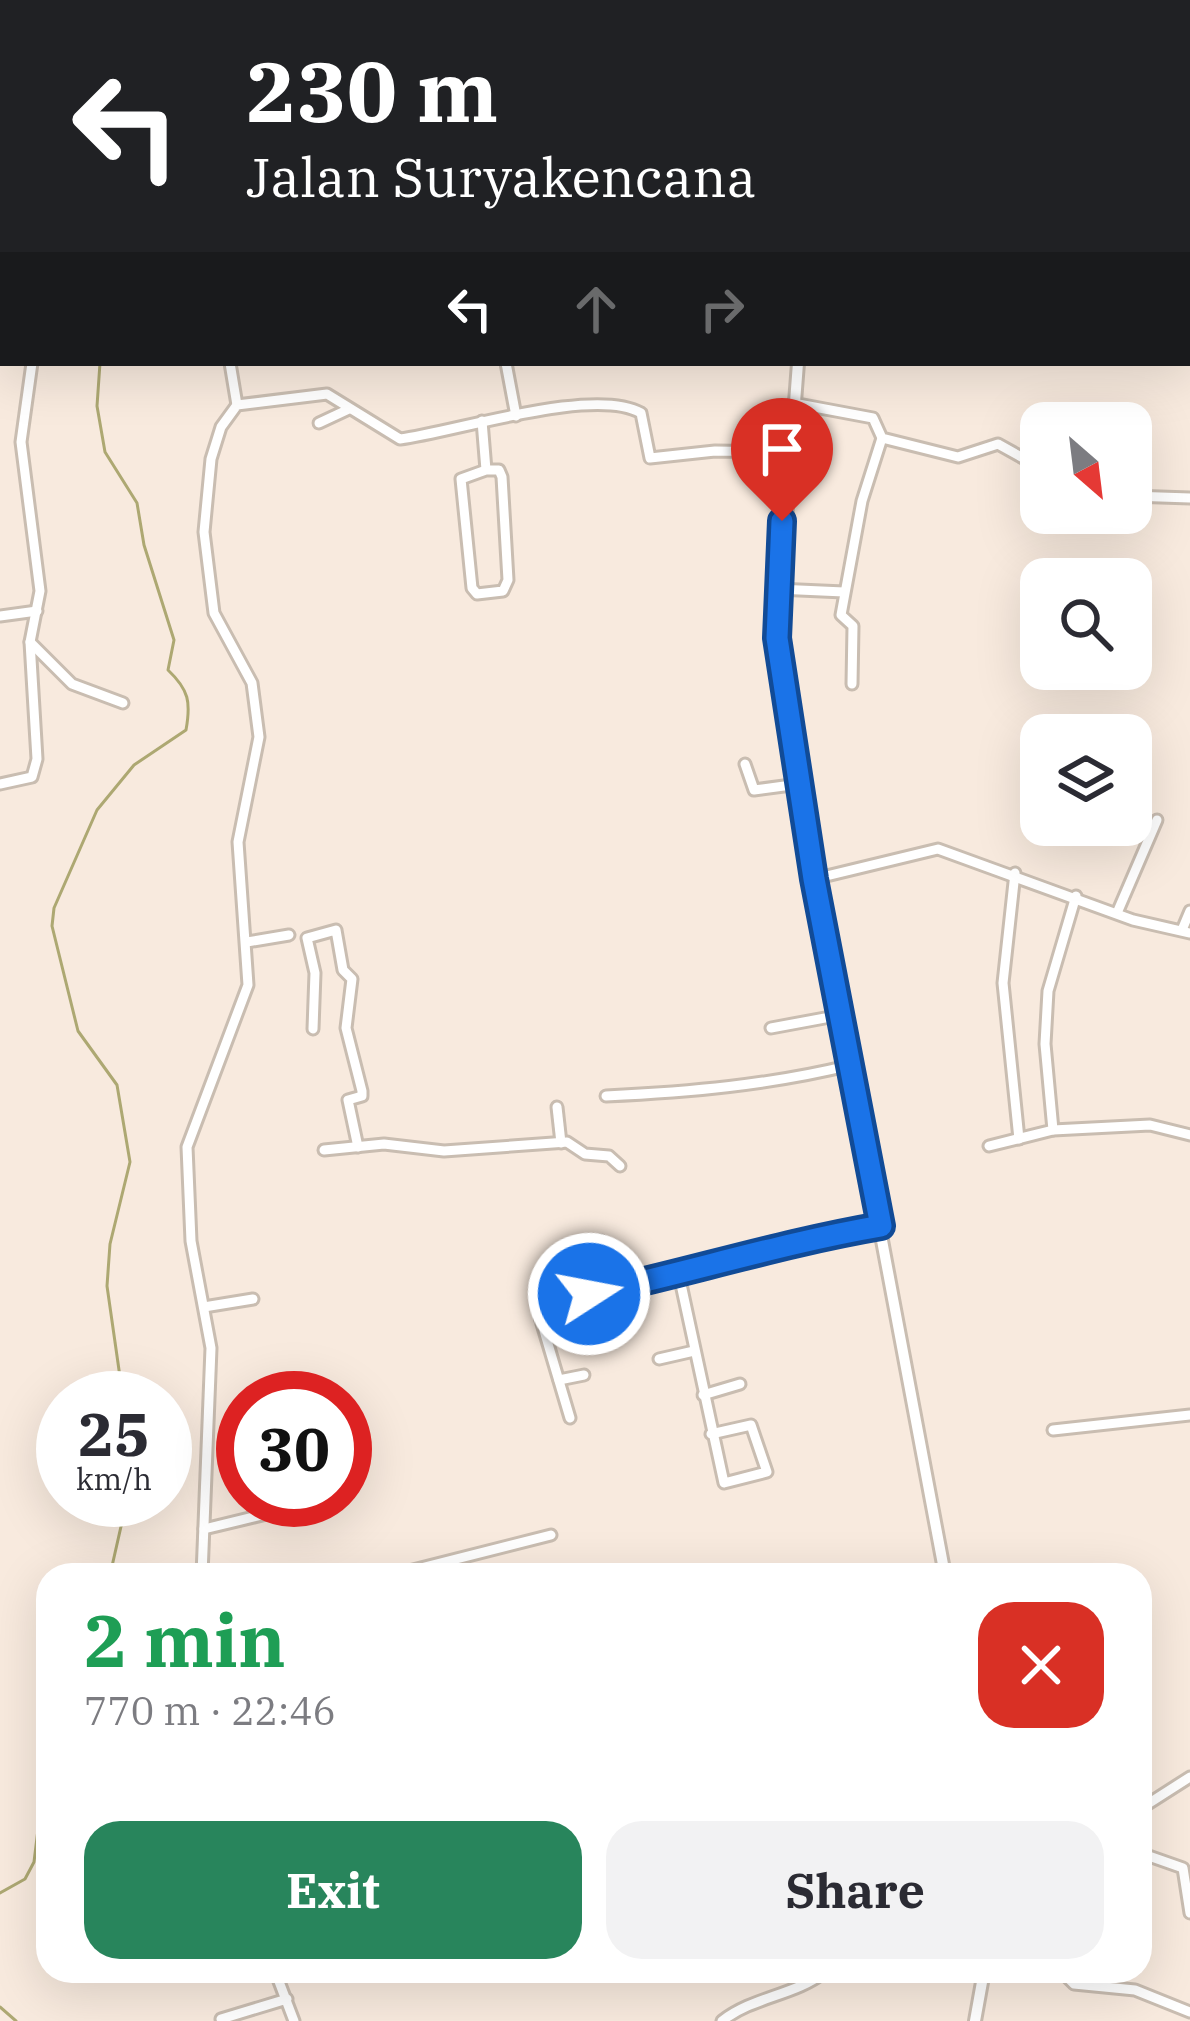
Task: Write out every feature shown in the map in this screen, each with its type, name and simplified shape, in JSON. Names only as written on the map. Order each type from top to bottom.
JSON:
[{"type":"street","points":[[0,784],[26,780],[35,773],[30,642],[39,575],[21,442],[32,366]]},
{"type":"street","points":[[203,1563],[212,1348],[191,1241],[187,1148],[245,998],[247,942],[237,854],[257,751],[258,710],[243,661],[214,613],[204,532],[211,459],[221,427],[237,405],[230,366]]},
{"type":"street","points":[[507,366],[516,416]]},
{"type":"street","points":[[797,366],[777,638],[814,879],[943,1563]]},
{"type":"street","points":[[237,405],[324,394],[400,440],[590,406],[634,409],[644,418],[645,452],[655,459],[715,451],[790,452]]},
{"type":"street","points":[[793,403],[873,418],[883,438],[862,501],[841,615],[853,626],[852,684]]},
{"type":"street","points":[[319,423],[349,409]]},
{"type":"street","points":[[482,422],[486,470]]},
{"type":"street","points":[[883,438],[958,457],[998,444],[1020,456]]},
{"type":"street","points":[[486,470],[497,470],[502,477],[508,580],[502,590],[477,593],[472,588],[461,483],[464,475],[486,470]]},
{"type":"street","points":[[1152,497],[1190,498]]},
{"type":"street","points":[[777,589],[844,592]]},
{"type":"street","points":[[0,616],[37,611]]},
{"type":"street","points":[[30,642],[72,684],[122,704]]},
{"type":"street","points":[[746,764],[754,790],[799,784]]},
{"type":"street","points":[[1117,913],[1157,820]]},
{"type":"street","points":[[814,879],[938,849],[1117,913],[1186,932],[1190,911]]},
{"type":"street","points":[[1015,873],[1004,983],[1019,1138]]},
{"type":"street","points":[[1053,1130],[1045,1044],[1048,991],[1076,896]]},
{"type":"street","points":[[313,1029],[316,997],[307,938],[336,929],[343,970],[352,979],[346,1028],[362,1095],[348,1100],[358,1147]]},
{"type":"street","points":[[247,942],[289,935]]},
{"type":"street","points":[[771,1028],[841,1016]]},
{"type":"street","points":[[605,1096],[699,1093],[738,1082],[794,1080],[851,1065]]},
{"type":"street","points":[[557,1107],[561,1143]]},
{"type":"street","points":[[989,1146],[1053,1130],[1150,1126],[1190,1135]]},
{"type":"street","points":[[325,1150],[444,1151],[561,1143],[609,1156],[620,1166]]},
{"type":"street","points":[[570,1418],[541,1310],[571,1298],[679,1276],[797,1241],[881,1226]]},
{"type":"street","points":[[601,1241],[612,1289]]},
{"type":"street","points":[[564,1257],[571,1298]]},
{"type":"street","points":[[679,1276],[711,1434],[726,1484],[767,1472],[751,1425],[711,1434]]},
{"type":"street","points":[[204,1307],[253,1299]]},
{"type":"street","points":[[659,1359],[694,1351]]},
{"type":"street","points":[[559,1380],[584,1375]]},
{"type":"street","points":[[703,1395],[740,1384]]},
{"type":"street","points":[[1053,1430],[1190,1415]]},
{"type":"street","points":[[204,1529],[216,1526]]},
{"type":"street","points":[[440,1563],[551,1535]]},
{"type":"street","points":[[1152,1801],[1190,1777]]},
{"type":"street","points":[[1152,1857],[1183,1868],[1190,1913]]},
{"type":"street","points":[[280,1983],[294,2021]]},
{"type":"street","points":[[722,2021],[760,1999],[810,1983]]},
{"type":"street","points":[[975,2021],[982,1983]]},
{"type":"street","points":[[1073,1983],[1136,1990],[1190,2012]]},
{"type":"street","points":[[1178,2006],[1190,1997]]},
{"type":"street","points":[[221,2019],[287,2000]]},
{"type":"waterway","points":[[100,366],[97,406],[105,452],[137,503],[144,545],[174,640],[168,670],[184,690],[188,712],[186,730],[134,765],[97,810],[54,908],[52,926],[78,1031],[117,1085],[130,1162],[110,1244],[107,1286],[119,1371]]},
{"type":"waterway","points":[[113,1563],[121,1527]]},
{"type":"waterway","points":[[0,1893],[25,1879],[36,1846]]},
{"type":"waterway","points":[[0,2007],[16,2021]]},
{"type":"route","points":[[589,1294],[682,1275],[797,1241],[881,1226],[814,879],[777,638],[782,521]]}]
